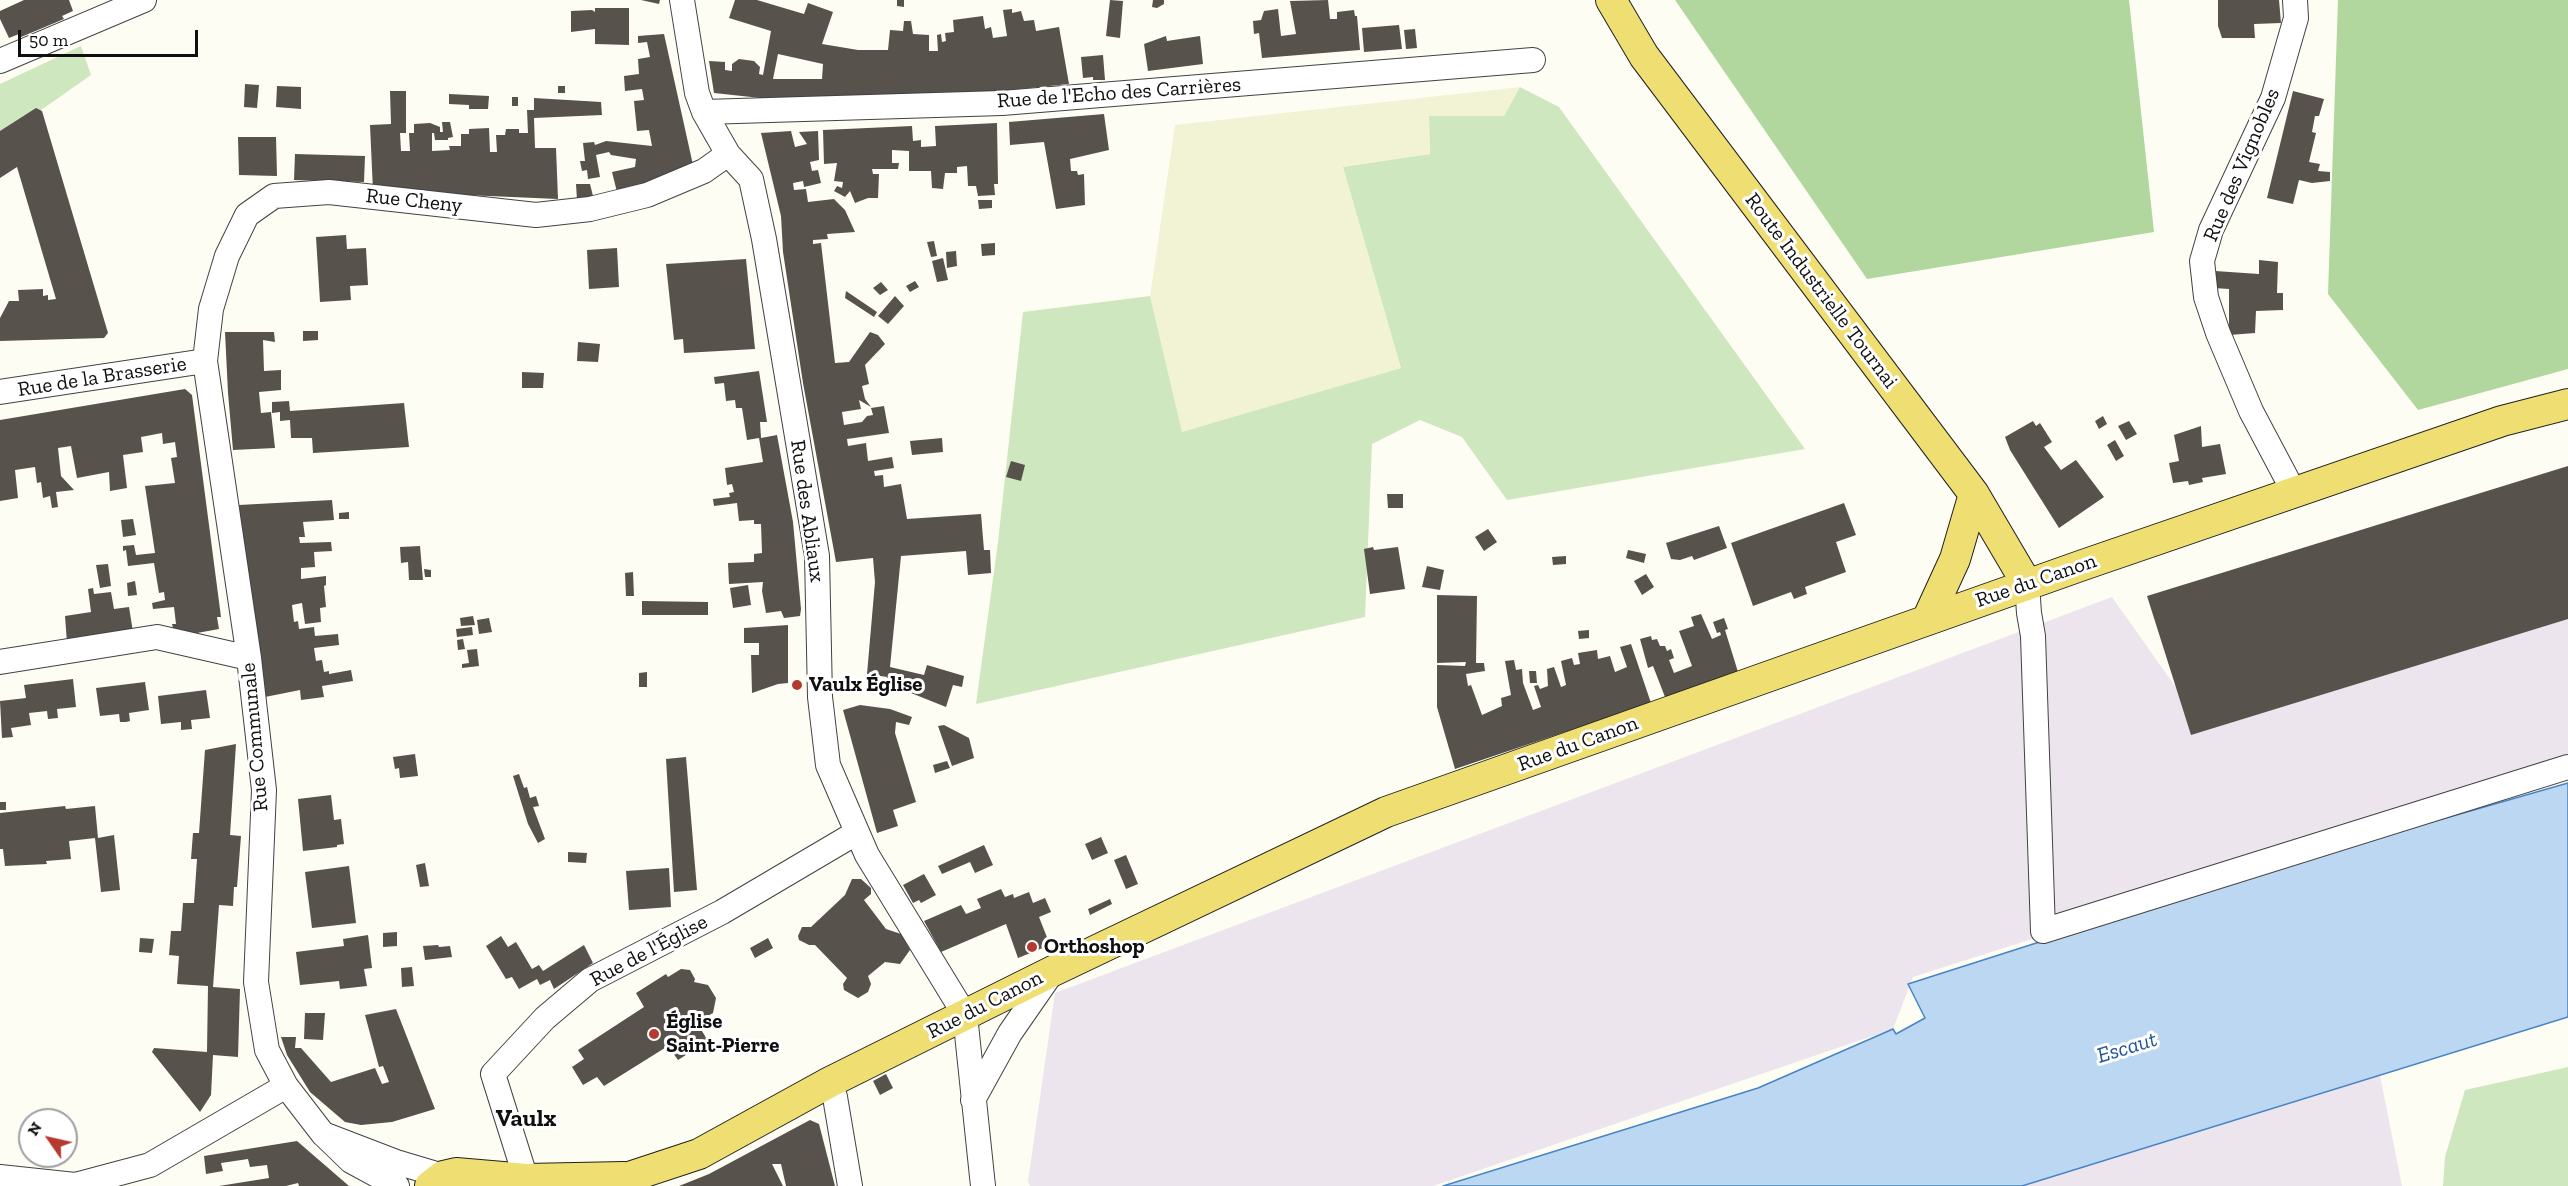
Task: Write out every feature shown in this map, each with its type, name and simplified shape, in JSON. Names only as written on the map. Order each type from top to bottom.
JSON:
[{"type":"main road","name":"Route Industrielle Tournai","points":[[1611,0],[1644,56],[1974,494],[2027,584]]},
{"type":"main road","name":"Rue du Canon","points":[[614,1182],[664,1168],[699,1154],[830,1082],[1053,971],[1386,812],[2027,584],[2502,421],[2568,404]]},
{"type":"main road","points":[[1927,620],[1954,559],[1974,494]]},
{"type":"main road","points":[[457,1181],[526,1179],[614,1182]]},
{"type":"street","points":[[0,61],[144,0]]},
{"type":"street","name":"Rue des Abliaux","points":[[682,0],[697,93],[704,112],[728,154],[751,178],[764,239],[817,556],[820,697],[828,765],[867,855],[965,1015],[983,1186]]},
{"type":"street","name":"Rue des Vignobles","points":[[2291,493],[2287,479],[2251,411],[2218,333],[2206,297],[2202,261],[2211,230],[2273,98],[2296,18],[2295,0]]},
{"type":"street","name":"Rue de l'Echo des Carrières","points":[[704,112],[1002,103],[1533,60]]},
{"type":"street","name":"Rue Cheny","points":[[205,361],[211,309],[227,256],[247,215],[274,196],[330,192],[536,215],[590,209],[647,195],[704,171],[728,154]]},
{"type":"street","name":"Rue de la Brasserie","points":[[0,393],[205,361]]},
{"type":"street","name":"Rue Communale","points":[[205,361],[249,658],[264,790],[256,982],[267,1050],[286,1086],[323,1134],[351,1161],[397,1186]]},
{"type":"street","points":[[2027,584],[2033,636],[2043,931],[2568,767]]},
{"type":"street","points":[[0,662],[157,637],[249,658]]},
{"type":"street","name":"Rue de l'Église","points":[[526,1179],[493,1074],[545,1018],[590,980],[722,912],[856,833]]},
{"type":"street","points":[[974,1100],[1010,1033],[1053,971]]},
{"type":"street","points":[[830,1082],[835,1097],[850,1186]]},
{"type":"street","points":[[0,1177],[40,1184],[75,1185],[150,1165],[286,1086]]},
{"type":"street","points":[[323,1134],[396,1162],[457,1181]]},
{"type":"shaded area","points":[[2568,594],[2568,768],[1913,977],[1893,1029],[1433,1186],[1030,1186],[1028,1181],[1055,993],[2112,597],[2187,703]]},
{"type":"shaded area","points":[[2380,1075],[2402,1186],[2022,1186],[2318,1095]]},
{"type":"green space","points":[[1675,0],[2129,0],[2154,232],[1867,279]]},
{"type":"green space","points":[[2338,0],[2568,0],[2568,369],[2418,410],[2328,294]]},
{"type":"green space","points":[[81,46],[91,75],[44,108],[0,133],[0,84]]},
{"type":"green space","points":[[1520,87],[1504,116],[1429,116],[1430,154],[1343,167],[1401,368],[1182,433],[1150,296],[1175,125]]},
{"type":"green space","points":[[1520,87],[1559,107],[1805,449],[1507,500],[1462,437],[1420,420],[1372,444],[1365,617],[976,704],[998,542],[1023,312],[1150,296],[1182,432],[1401,368],[1343,167],[1430,154],[1429,116],[1504,116]]},
{"type":"green space","points":[[2568,1067],[2568,1186],[2443,1186],[2445,1157],[2465,1090]]},
{"type":"water","name":"Escaut","points":[[2568,783],[2568,1017],[2022,1186],[1443,1186],[1758,1088],[1893,1029],[1896,1034],[1925,1018],[1908,984],[2268,869]]},
{"type":"building","points":[[24,0],[69,0],[73,11],[62,16],[64,19],[21,37],[19,34],[9,38],[0,19],[0,11]]},
{"type":"building","points":[[641,0],[660,0],[659,4]]},
{"type":"building","points":[[735,0],[757,0],[804,14],[808,3],[833,12],[822,44],[858,50],[888,50],[890,30],[903,31],[904,21],[911,21],[913,34],[929,35],[929,51],[938,51],[937,35],[941,34],[942,42],[946,41],[945,33],[954,32],[953,20],[983,16],[985,29],[991,27],[993,38],[1007,36],[1003,10],[1012,9],[1012,13],[1021,11],[1024,21],[1034,20],[1036,31],[1059,27],[1069,84],[1000,91],[770,99],[714,93],[709,61],[725,62],[725,70],[732,71],[732,64],[739,59],[754,61],[760,67],[759,74],[763,75],[771,31],[729,18]],"holes":[[[778,54],[823,64],[822,79],[773,79]]]},
{"type":"building","points":[[897,0],[904,0],[904,7],[897,6]]},
{"type":"building","points":[[1110,0],[1123,1],[1120,38],[1106,36]]},
{"type":"building","points":[[1153,0],[1164,0],[1164,4],[1157,8],[1152,7]]},
{"type":"building","points":[[1328,0],[1330,19],[1337,19],[1337,12],[1354,10],[1357,16],[1360,50],[1262,58],[1259,33],[1254,34],[1253,21],[1261,20],[1264,11],[1278,9],[1281,36],[1296,34],[1290,1]]},
{"type":"building","points":[[2218,0],[2279,0],[2281,23],[2254,24],[2255,38],[2222,38],[2218,26]]},
{"type":"building","points":[[595,8],[629,8],[629,45],[595,44],[595,29],[571,32],[571,11],[592,10],[595,12]]},
{"type":"building","points":[[1399,25],[1402,49],[1364,52],[1362,28]]},
{"type":"building","points":[[1415,29],[1417,48],[1406,49],[1404,30]]},
{"type":"building","points":[[664,34],[693,165],[618,196],[612,172],[635,167],[636,159],[611,155],[609,152],[596,155],[600,177],[588,179],[587,170],[582,171],[580,161],[585,161],[583,143],[594,142],[595,145],[606,141],[652,146],[649,130],[637,131],[634,101],[644,100],[642,89],[625,91],[624,76],[639,74],[638,59],[650,57],[647,42],[638,43],[638,36]]},
{"type":"building","points":[[1166,36],[1167,41],[1200,36],[1203,64],[1148,71],[1144,44]]},
{"type":"building","points":[[1103,55],[1105,80],[1093,80],[1093,77],[1083,78],[1081,57]]},
{"type":"building","points":[[245,84],[259,85],[257,108],[244,107]]},
{"type":"building","points":[[277,86],[301,87],[301,109],[276,107]]},
{"type":"building","points":[[558,86],[565,86],[565,93],[558,93]]},
{"type":"building","points":[[390,91],[406,91],[406,133],[400,133],[401,151],[410,151],[409,133],[414,133],[414,124],[430,123],[440,127],[440,132],[443,132],[442,122],[450,122],[453,137],[448,140],[435,140],[434,133],[432,133],[432,151],[450,150],[449,146],[461,146],[461,134],[469,134],[469,129],[489,128],[490,152],[497,152],[496,135],[505,135],[506,129],[519,129],[519,133],[528,133],[527,110],[534,110],[534,98],[601,102],[602,115],[534,118],[535,148],[556,148],[558,199],[373,191],[370,125],[391,124]]},
{"type":"building","points":[[2293,91],[2324,99],[2319,116],[2315,116],[2312,132],[2316,133],[2309,162],[2320,164],[2318,171],[2330,172],[2330,181],[2312,183],[2299,180],[2293,204],[2267,198]]},
{"type":"building","points":[[449,94],[489,96],[488,109],[469,109],[469,105],[449,104]]},
{"type":"building","points":[[512,97],[518,97],[518,106],[512,106]]},
{"type":"building","points":[[36,108],[42,111],[108,333],[104,338],[0,341],[0,318],[9,301],[19,301],[18,290],[43,289],[43,296],[48,295],[48,300],[56,299],[17,167],[0,178],[0,131]]},
{"type":"building","points":[[1104,114],[1109,150],[1070,159],[1071,171],[1077,171],[1078,175],[1084,174],[1085,205],[1056,209],[1044,142],[1010,145],[1009,122]]},
{"type":"building","points":[[997,123],[998,184],[994,184],[995,195],[978,196],[976,186],[968,186],[967,166],[957,167],[957,173],[945,173],[943,189],[932,188],[931,171],[909,171],[909,151],[892,150],[892,163],[899,163],[898,169],[872,169],[873,174],[879,174],[878,198],[868,198],[855,203],[850,191],[845,197],[834,191],[837,186],[842,188],[843,182],[834,181],[837,163],[824,164],[823,130],[912,126],[913,141],[921,140],[921,147],[936,146],[935,126]]},
{"type":"building","points":[[791,131],[795,147],[807,144],[799,132],[818,131],[819,160],[810,162],[812,171],[818,170],[821,183],[804,187],[803,181],[793,183],[794,190],[806,189],[808,202],[834,199],[845,210],[855,232],[827,234],[828,239],[813,240],[813,244],[821,243],[835,363],[849,362],[870,332],[878,335],[885,344],[865,365],[869,384],[862,386],[865,399],[871,407],[859,400],[861,409],[842,412],[844,425],[862,422],[867,416],[873,415],[871,408],[884,406],[889,433],[847,439],[848,446],[866,443],[868,461],[892,457],[894,468],[874,471],[875,476],[883,475],[884,487],[901,484],[907,519],[981,514],[984,550],[990,550],[991,573],[968,575],[966,551],[901,556],[890,667],[924,675],[927,665],[964,676],[962,687],[953,685],[946,707],[886,683],[887,677],[867,674],[875,582],[873,558],[836,562],[803,383],[783,252],[781,216],[761,133]]},
{"type":"building","points":[[238,137],[276,137],[277,176],[239,175]]},
{"type":"building","points":[[295,154],[365,156],[364,182],[294,180]]},
{"type":"building","points":[[576,184],[590,184],[594,200],[577,200]]},
{"type":"building","points":[[978,200],[992,200],[992,208],[979,209]]},
{"type":"building","points":[[346,235],[347,249],[366,248],[368,285],[350,286],[351,300],[320,302],[316,237]]},
{"type":"building","points":[[934,241],[937,256],[931,257],[927,242]]},
{"type":"building","points":[[995,243],[995,255],[982,256],[981,244]]},
{"type":"building","points":[[617,248],[619,287],[589,289],[587,250]]},
{"type":"building","points":[[956,251],[957,266],[947,268],[946,252]]},
{"type":"building","points":[[943,258],[948,280],[937,282],[932,261]]},
{"type":"building","points":[[746,259],[755,349],[684,353],[683,339],[674,340],[666,264]]},
{"type":"building","points":[[2259,260],[2278,262],[2277,293],[2283,293],[2283,310],[2256,311],[2255,333],[2229,335],[2229,289],[2214,288],[2215,271],[2259,274]]},
{"type":"building","points":[[915,281],[919,287],[910,292],[906,286]]},
{"type":"building","points":[[881,282],[888,290],[880,295],[873,288]]},
{"type":"building","points":[[846,291],[877,312],[874,317],[845,298]]},
{"type":"building","points":[[895,296],[904,306],[888,324],[878,316]]},
{"type":"building","points":[[303,331],[318,331],[318,340],[303,341]]},
{"type":"building","points":[[225,332],[274,332],[275,342],[263,340],[264,371],[281,370],[281,390],[259,392],[261,413],[271,412],[275,448],[233,450]]},
{"type":"building","points":[[578,342],[600,344],[598,362],[577,361]]},
{"type":"building","points":[[759,371],[767,422],[760,422],[761,438],[777,435],[793,522],[800,616],[784,618],[781,611],[766,613],[762,591],[763,582],[729,584],[728,563],[754,562],[754,554],[762,553],[761,524],[754,524],[754,520],[739,521],[737,503],[714,506],[713,499],[730,497],[729,493],[734,492],[732,484],[727,485],[725,468],[763,462],[759,438],[747,440],[742,408],[736,408],[735,400],[726,401],[724,383],[715,384],[714,377]]},
{"type":"building","points":[[522,372],[544,373],[543,388],[522,388]]},
{"type":"building","points":[[185,389],[192,395],[221,617],[217,617],[219,629],[175,637],[172,624],[176,624],[174,607],[153,609],[152,603],[165,600],[164,592],[159,593],[154,563],[128,566],[126,550],[123,551],[123,546],[134,545],[136,555],[155,553],[145,486],[175,483],[171,458],[177,457],[175,442],[163,444],[162,433],[141,437],[143,452],[123,455],[127,488],[110,491],[109,472],[77,478],[71,446],[58,448],[61,476],[74,490],[56,492],[58,507],[52,508],[50,496],[43,498],[41,482],[37,483],[35,467],[15,470],[18,498],[0,501],[0,420]]},
{"type":"building","points":[[289,401],[290,411],[404,403],[409,447],[313,453],[312,438],[291,438],[290,420],[280,421],[280,412],[272,413],[272,402]]},
{"type":"building","points":[[2103,416],[2107,424],[2099,429],[2095,421]]},
{"type":"building","points":[[2033,421],[2036,426],[2040,423],[2052,442],[2044,447],[2061,470],[2076,460],[2104,497],[2059,528],[2010,450],[2005,437]]},
{"type":"building","points":[[2129,421],[2137,434],[2126,440],[2118,426]]},
{"type":"building","points":[[2201,426],[2202,447],[2220,444],[2226,474],[2202,478],[2203,482],[2189,485],[2188,481],[2173,483],[2169,463],[2179,461],[2174,435]]},
{"type":"building","points":[[942,438],[943,452],[912,455],[910,441]]},
{"type":"building","points":[[2115,440],[2124,456],[2116,461],[2107,445]]},
{"type":"building","points":[[1011,461],[1025,465],[1021,481],[1006,477]]},
{"type":"building","points":[[2568,466],[2568,619],[2191,735],[2147,596]]},
{"type":"building","points":[[1387,494],[1403,494],[1403,508],[1388,508]]},
{"type":"building","points":[[332,500],[334,520],[303,522],[305,537],[299,537],[300,543],[331,542],[332,551],[314,552],[315,567],[301,568],[301,579],[326,576],[324,586],[326,607],[320,608],[321,622],[305,624],[302,603],[292,605],[294,622],[298,621],[299,629],[314,627],[315,636],[338,634],[339,645],[314,648],[316,661],[322,660],[324,672],[329,671],[329,674],[351,670],[353,681],[322,686],[324,697],[301,700],[300,690],[265,697],[239,505]]},
{"type":"building","points":[[1844,503],[1856,535],[1836,542],[1846,572],[1805,587],[1807,594],[1794,599],[1791,592],[1753,606],[1731,543]]},
{"type":"building","points":[[349,512],[349,519],[339,519],[339,513]]},
{"type":"building","points":[[133,519],[136,535],[123,537],[121,520]]},
{"type":"building","points":[[1719,526],[1727,548],[1694,560],[1692,556],[1680,560],[1671,559],[1666,543]]},
{"type":"building","points":[[1488,529],[1497,542],[1484,551],[1475,537]]},
{"type":"building","points":[[420,546],[423,580],[409,580],[408,562],[401,563],[400,547]]},
{"type":"building","points":[[1373,547],[1374,550],[1398,547],[1405,589],[1370,594],[1364,549]]},
{"type":"building","points":[[1628,550],[1646,554],[1644,563],[1626,558]]},
{"type":"building","points":[[1566,556],[1566,564],[1553,565],[1552,557]]},
{"type":"building","points":[[108,564],[111,586],[100,588],[96,565]]},
{"type":"building","points":[[1427,566],[1444,570],[1440,590],[1422,587]]},
{"type":"building","points":[[424,569],[431,570],[431,577],[425,577]]},
{"type":"building","points":[[633,572],[634,596],[626,596],[625,573]]},
{"type":"building","points":[[1646,574],[1654,587],[1642,595],[1634,581]]},
{"type":"building","points":[[135,581],[137,595],[128,596],[127,583]]},
{"type":"building","points":[[748,585],[751,605],[733,608],[730,588]]},
{"type":"building","points":[[93,588],[94,594],[111,592],[114,609],[129,607],[133,632],[67,643],[65,616],[91,612],[88,589]]},
{"type":"building","points":[[1437,595],[1477,596],[1476,663],[1484,663],[1485,671],[1466,674],[1468,686],[1471,685],[1482,715],[1502,706],[1501,698],[1511,695],[1505,661],[1514,660],[1516,670],[1522,669],[1523,683],[1533,710],[1541,707],[1534,686],[1538,685],[1540,689],[1548,686],[1547,669],[1554,667],[1561,687],[1566,685],[1561,661],[1572,658],[1574,665],[1580,664],[1578,653],[1597,650],[1598,659],[1610,656],[1615,672],[1627,667],[1620,647],[1631,644],[1651,703],[1455,769],[1437,707],[1437,665],[1465,666],[1466,662],[1437,663]]},
{"type":"building","points":[[642,601],[708,602],[708,615],[642,615]]},
{"type":"building","points":[[1701,614],[1712,639],[1721,635],[1720,632],[1717,633],[1713,622],[1724,618],[1728,629],[1725,630],[1738,672],[1665,697],[1653,666],[1648,668],[1640,639],[1651,636],[1652,640],[1657,639],[1660,646],[1665,646],[1667,651],[1671,649],[1674,658],[1669,660],[1674,673],[1692,666],[1679,631],[1694,626],[1691,617]]},
{"type":"building","points":[[473,616],[475,625],[461,626],[460,618]]},
{"type":"building","points":[[489,618],[492,632],[479,634],[477,620]]},
{"type":"building","points":[[788,625],[788,683],[752,693],[751,655],[759,655],[759,643],[744,643],[744,628]]},
{"type":"building","points":[[472,627],[473,635],[457,637],[456,629]]},
{"type":"building","points":[[1589,630],[1589,638],[1579,639],[1578,631]]},
{"type":"building","points":[[463,639],[465,649],[458,650],[457,640]]},
{"type":"building","points":[[477,649],[479,666],[462,668],[462,664],[469,663],[467,650]]},
{"type":"building","points":[[1529,671],[1536,671],[1537,683],[1530,683]]},
{"type":"building","points":[[647,672],[647,687],[639,687],[639,673]]},
{"type":"building","points":[[73,679],[76,707],[57,709],[58,718],[48,719],[47,711],[29,713],[31,725],[11,728],[13,737],[2,738],[0,701],[26,698],[24,685]]},
{"type":"building","points":[[145,682],[149,710],[129,713],[130,721],[126,722],[120,722],[119,714],[100,716],[96,688]]},
{"type":"building","points":[[206,690],[210,718],[191,720],[192,729],[181,730],[181,722],[161,724],[158,696]]},
{"type":"building","points":[[860,705],[890,709],[912,717],[909,725],[896,722],[895,733],[916,802],[893,810],[898,826],[877,833],[843,710]]},
{"type":"building","points":[[944,725],[969,738],[974,758],[952,766],[938,726]]},
{"type":"building","points":[[236,744],[230,835],[241,836],[237,887],[234,887],[233,906],[219,905],[213,987],[240,989],[238,1057],[213,1055],[211,1095],[200,1112],[152,1052],[154,1048],[207,1052],[208,986],[177,984],[179,956],[169,955],[171,931],[181,931],[183,903],[194,903],[197,859],[191,859],[193,833],[199,833],[205,750]]},
{"type":"building","points":[[415,754],[418,776],[400,778],[399,768],[395,769],[393,757]]},
{"type":"building","points":[[686,757],[697,890],[674,892],[666,759]]},
{"type":"building","points":[[947,761],[950,768],[935,773],[933,765]]},
{"type":"building","points":[[519,774],[524,788],[527,787],[530,798],[536,796],[539,806],[533,807],[545,839],[538,843],[528,824],[513,776]]},
{"type":"building","points":[[331,795],[334,820],[341,819],[344,844],[303,851],[298,799]]},
{"type":"building","points":[[0,802],[6,802],[6,810],[0,810]]},
{"type":"building","points":[[65,806],[66,809],[95,806],[98,838],[114,835],[120,890],[101,892],[95,838],[69,841],[71,859],[46,861],[47,864],[5,866],[3,849],[0,849],[0,813]]},
{"type":"building","points":[[1101,837],[1108,853],[1092,860],[1085,844]]},
{"type":"building","points":[[984,845],[993,865],[975,873],[970,862],[942,874],[938,866]]},
{"type":"building","points":[[568,852],[587,853],[586,863],[568,862]]},
{"type":"building","points":[[1126,855],[1138,884],[1126,889],[1114,860]]},
{"type":"building","points":[[425,863],[429,886],[420,887],[416,865]]},
{"type":"building","points":[[349,866],[356,923],[312,928],[305,872]]},
{"type":"building","points":[[669,868],[671,907],[629,910],[626,871]]},
{"type":"building","points":[[924,874],[936,895],[921,903],[919,900],[913,903],[903,885]]},
{"type":"building","points":[[852,879],[861,879],[871,888],[871,894],[864,900],[886,929],[901,934],[910,950],[900,964],[885,962],[868,976],[871,984],[868,992],[858,998],[844,990],[843,984],[847,978],[815,945],[799,940],[798,936],[802,927],[811,927],[845,895]]},
{"type":"building","points":[[1001,889],[1005,897],[1013,894],[1014,898],[1029,892],[1033,903],[1045,898],[1051,912],[1039,917],[1050,945],[1018,958],[1006,924],[941,952],[924,921],[961,905],[966,914],[981,908],[977,899]]},
{"type":"building","points":[[1110,899],[1112,904],[1090,915],[1088,909]]},
{"type":"building","points":[[397,932],[397,946],[383,947],[383,933]]},
{"type":"building","points":[[368,935],[372,968],[364,969],[367,986],[340,989],[339,981],[300,985],[296,952],[344,946],[343,939]]},
{"type":"building","points":[[501,936],[508,947],[516,942],[532,969],[539,965],[543,971],[584,945],[593,963],[554,989],[550,980],[540,985],[537,979],[519,989],[512,977],[506,979],[486,946]]},
{"type":"building","points":[[140,938],[154,939],[152,953],[139,952]]},
{"type":"building","points":[[768,938],[773,948],[755,958],[750,948]]},
{"type":"building","points":[[438,945],[439,947],[450,946],[452,957],[425,960],[423,946]]},
{"type":"building","points":[[412,967],[414,986],[402,987],[401,968]]},
{"type":"building","name":"Église Saint-Pierre","points":[[681,969],[690,970],[695,979],[694,982],[708,985],[716,998],[713,1013],[701,1020],[703,1023],[699,1026],[708,1041],[678,1060],[668,1046],[604,1086],[597,1077],[583,1085],[572,1067],[584,1059],[578,1050],[644,1007],[636,993],[666,974],[668,977]]},
{"type":"building","points":[[396,1009],[435,1109],[392,1122],[361,1125],[345,1122],[310,1092],[287,1055],[281,1037],[296,1037],[295,1048],[301,1048],[331,1082],[375,1068],[382,1084],[389,1082],[383,1066],[379,1067],[365,1015]]},
{"type":"building","points":[[305,1013],[325,1013],[323,1040],[304,1039]]},
{"type":"building","points":[[886,1074],[893,1088],[880,1095],[873,1081]]},
{"type":"building","points":[[810,1120],[819,1124],[835,1186],[786,1186],[781,1164],[772,1164],[783,1186],[679,1186],[709,1174]]},
{"type":"building","points":[[297,1141],[349,1186],[299,1186],[298,1183],[286,1186],[219,1186],[269,1178],[267,1165],[250,1167],[248,1159],[221,1163],[223,1171],[206,1174],[204,1156]]},
{"type":"place","name":"Vaulx Église","points":[[797,685]]},
{"type":"place","name":"Orthoshop","points":[[1032,947]]},
{"type":"place","name":"Église Saint-Pierre","points":[[654,1034]]},
{"type":"district","name":"Vaulx","points":[[526,1119]]}]
